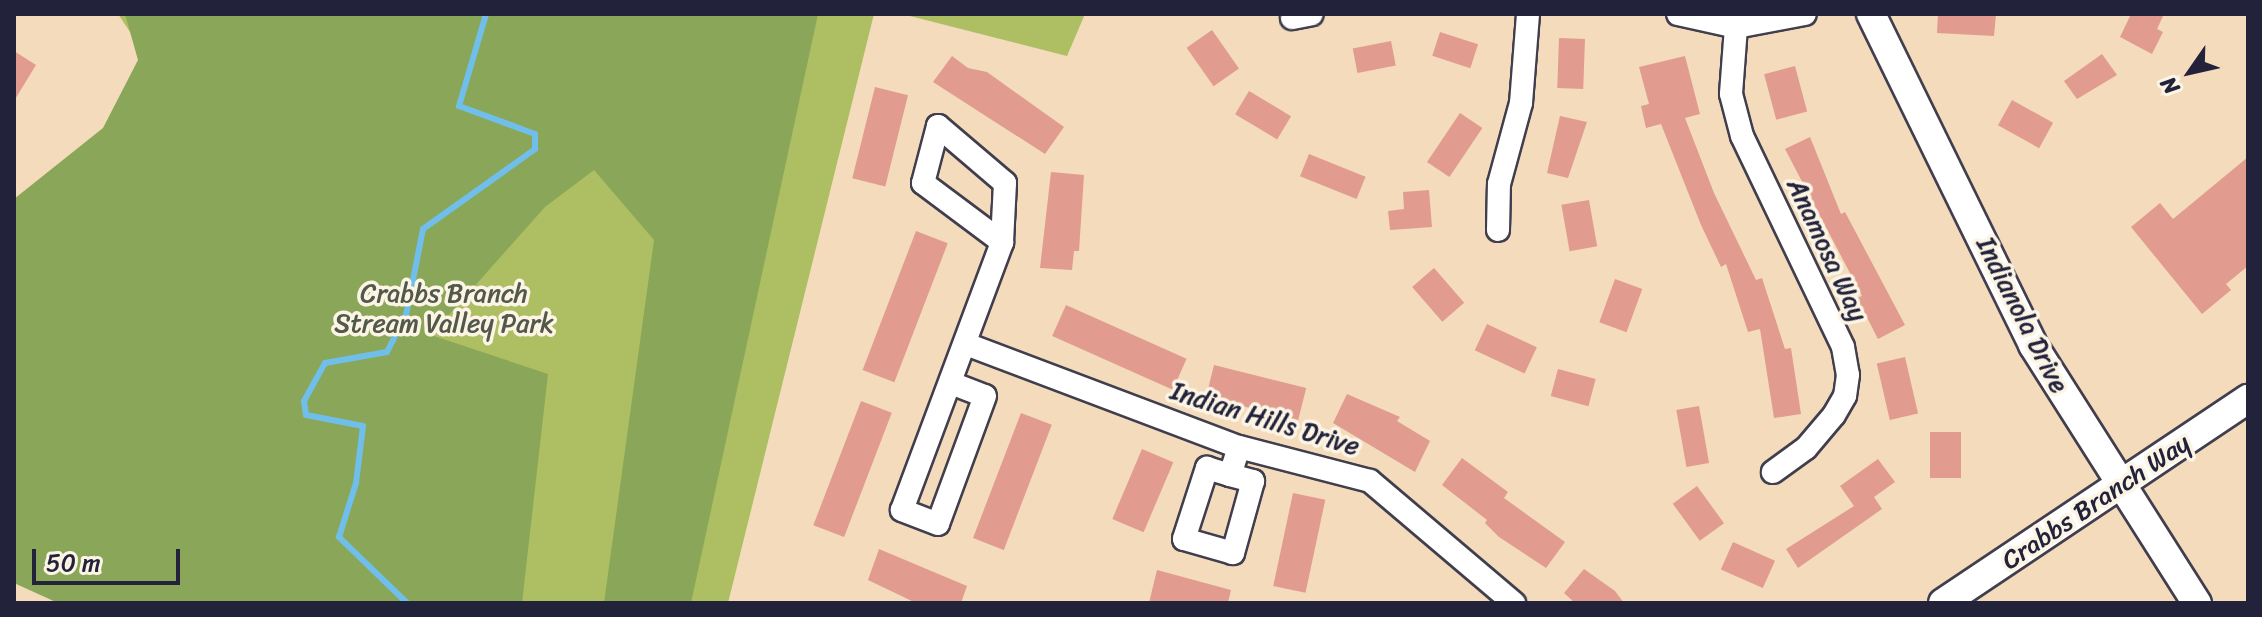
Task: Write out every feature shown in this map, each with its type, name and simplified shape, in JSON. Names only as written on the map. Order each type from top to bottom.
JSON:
[{"type":"street","points":[[1498,230],[1499,184],[1521,103],[1528,14]]},
{"type":"street","points":[[1678,14],[1736,27],[1805,14]]},
{"type":"street","name":"Indianola Drive","points":[[1871,14],[2033,345],[2197,603]]},
{"type":"street","name":"Anamosa Way","points":[[1736,27],[1731,94],[1742,136],[1843,347],[1848,375],[1845,396],[1834,415],[1806,448],[1773,472]]},
{"type":"street","points":[[951,383],[985,396],[938,524],[902,510],[1002,242],[1005,183],[938,126],[923,183],[1002,242]]},
{"type":"street","name":"Indian Hills Drive","points":[[966,344],[1239,447],[1370,481],[1514,603]]},
{"type":"street","name":"Crabbs Branch Way","points":[[1943,603],[2121,487],[2248,399]]},
{"type":"street","points":[[1230,475],[1239,447]]},
{"type":"green space","name":"Crabbs Branch Stream Valley Park","points":[[118,14],[874,14],[728,603],[195,603],[193,126]]},
{"type":"green space","name":"Crabbs Branch Stream Valley Park","points":[[125,14],[818,14],[691,603],[604,603],[654,240],[594,170],[545,207],[431,335],[548,374],[522,603],[58,603],[14,583],[14,199],[103,128],[138,60]]},
{"type":"green space","points":[[902,14],[1085,14],[1067,56]]},
{"type":"building","points":[[1938,14],[1996,14],[1994,36],[1937,33]]},
{"type":"building","points":[[2131,14],[2164,14],[2157,29],[2163,32],[2152,54],[2120,37]]},
{"type":"building","points":[[1212,30],[1239,69],[1214,86],[1187,48]]},
{"type":"building","points":[[1440,32],[1478,44],[1470,68],[1432,56]]},
{"type":"building","points":[[1559,38],[1585,39],[1583,89],[1557,88]]},
{"type":"building","points":[[1391,41],[1396,66],[1357,73],[1353,48]]},
{"type":"building","points":[[14,51],[36,65],[14,101]]},
{"type":"building","points":[[2102,54],[2117,75],[2077,99],[2064,81]]},
{"type":"building","points":[[952,56],[968,68],[987,72],[1064,127],[1045,154],[933,82]]},
{"type":"building","points":[[1685,56],[1700,114],[1685,118],[1714,193],[1756,280],[1762,278],[1785,349],[1791,348],[1801,414],[1774,418],[1760,329],[1748,332],[1726,264],[1721,267],[1701,225],[1661,124],[1646,128],[1641,106],[1649,104],[1639,67]]},
{"type":"building","points":[[1795,66],[1807,111],[1776,120],[1764,74]]},
{"type":"building","points":[[875,87],[908,95],[885,186],[852,178]]},
{"type":"building","points":[[1249,91],[1291,116],[1277,139],[1235,114]]},
{"type":"building","points":[[2012,100],[2053,123],[2039,148],[1998,125]]},
{"type":"building","points":[[1460,113],[1482,128],[1449,177],[1427,162]]},
{"type":"building","points":[[1560,116],[1587,122],[1568,178],[1547,173]]},
{"type":"building","points":[[1810,137],[1841,214],[1845,212],[1905,325],[1878,339],[1857,298],[1862,296],[1785,149]]},
{"type":"building","points":[[1309,154],[1366,177],[1357,199],[1300,176]]},
{"type":"building","points":[[2248,157],[2248,266],[2226,284],[2231,290],[2202,314],[2131,227],[2160,203],[2173,219]]},
{"type":"building","points":[[1051,172],[1084,175],[1079,251],[1074,251],[1072,270],[1040,268]]},
{"type":"building","points":[[1429,190],[1432,227],[1390,230],[1388,211],[1404,209],[1403,192]]},
{"type":"building","points":[[1589,200],[1597,246],[1570,251],[1561,205]]},
{"type":"building","points":[[916,231],[948,243],[894,382],[863,370]]},
{"type":"building","points":[[1434,268],[1464,303],[1442,322],[1412,287]]},
{"type":"building","points":[[1615,279],[1642,289],[1627,332],[1599,322]]},
{"type":"building","points":[[1066,305],[1187,359],[1173,390],[1052,336]]},
{"type":"building","points":[[1487,324],[1537,347],[1525,374],[1475,350]]},
{"type":"building","points":[[1905,357],[1918,414],[1890,420],[1877,364]]},
{"type":"building","points":[[1214,365],[1306,388],[1298,420],[1206,397]]},
{"type":"building","points":[[1558,369],[1596,379],[1588,406],[1551,396]]},
{"type":"building","points":[[1347,394],[1400,417],[1397,421],[1430,441],[1415,472],[1333,423]]},
{"type":"building","points":[[861,401],[892,413],[844,537],[813,525]]},
{"type":"building","points":[[1699,406],[1709,463],[1686,467],[1676,410]]},
{"type":"building","points":[[1021,413],[1052,425],[1004,550],[973,538]]},
{"type":"building","points":[[1930,432],[1961,432],[1961,478],[1930,478]]},
{"type":"building","points":[[1142,449],[1173,462],[1144,532],[1112,519]]},
{"type":"building","points":[[1462,458],[1508,492],[1504,498],[1565,542],[1546,568],[1499,537],[1485,523],[1487,520],[1442,485]]},
{"type":"building","points":[[1878,459],[1895,482],[1874,497],[1882,509],[1798,568],[1786,549],[1854,506],[1840,486]]},
{"type":"building","points":[[1697,486],[1724,523],[1700,541],[1673,504]]},
{"type":"building","points":[[1293,493],[1325,500],[1306,593],[1273,586]]},
{"type":"building","points":[[1733,542],[1775,561],[1763,588],[1721,569]]},
{"type":"building","points":[[879,549],[967,586],[961,603],[916,603],[868,580]]},
{"type":"building","points":[[1584,569],[1615,591],[1624,603],[1575,603],[1564,593]]},
{"type":"building","points":[[1157,570],[1231,590],[1228,603],[1149,603]]},
{"type":"waterway","points":[[407,603],[339,537],[356,483],[363,426],[306,415],[304,401],[325,363],[387,352],[406,315],[423,229],[535,149],[535,134],[459,106],[486,14]]}]
